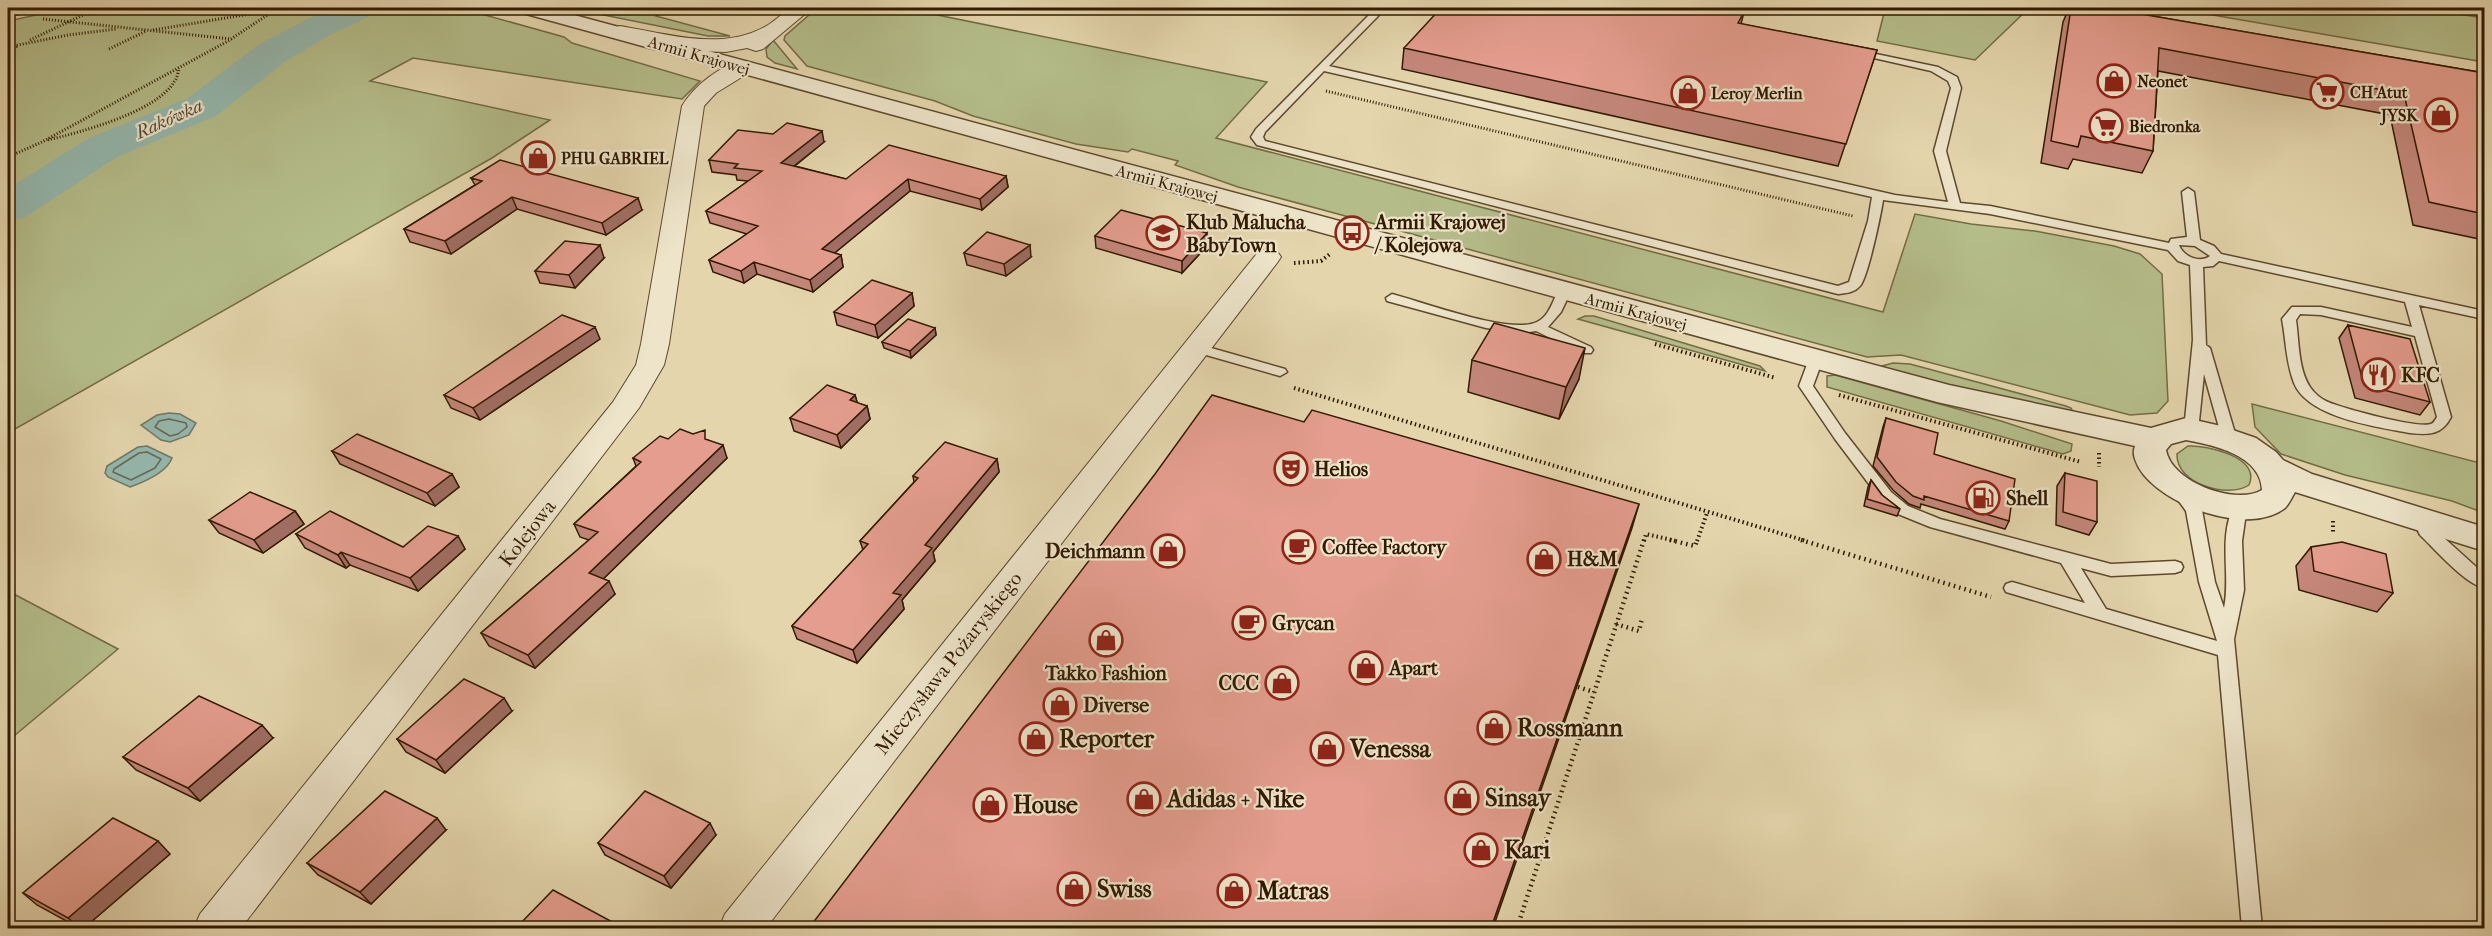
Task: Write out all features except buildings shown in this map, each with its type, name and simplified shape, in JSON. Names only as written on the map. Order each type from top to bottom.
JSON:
[{"type":"street","points":[[8,10],[21,8]]},
{"type":"street","name":"Armii Krajowej","points":[[526,8],[614,31],[729,75],[777,76],[1948,395],[2162,464],[2207,501],[2264,492]]},
{"type":"street","points":[[777,76],[751,59],[749,52],[771,31],[802,8]]},
{"type":"street","points":[[614,31],[723,46],[749,41],[771,31]]},
{"type":"street","name":"Kolejowa","points":[[215,928],[567,482],[637,389],[650,365],[655,344],[692,110],[698,98],[729,75]]},
{"type":"street","name":"Mieczysława Pożaryskiego","points":[[740,928],[1268,257]]},
{"type":"street","points":[[2162,464],[2173,430],[2186,429],[2210,433],[2234,441],[2256,453],[2264,492]]},
{"type":"street","points":[[2264,492],[2300,482],[2484,541]]},
{"type":"street","points":[[2264,492],[2316,507],[2484,541]]},
{"type":"lane","points":[[1377,8],[1375,14],[1260,131],[1257,137],[1261,143],[1838,290],[1848,290],[1855,284],[1874,221],[1878,195]]},
{"type":"lane","points":[[1845,50],[1934,69],[1953,79],[1956,88],[1940,151],[1955,207]]},
{"type":"lane","points":[[1323,68],[1878,195],[2011,214],[2172,248],[2182,258],[2196,263],[2209,263],[2217,257]]},
{"type":"lane","points":[[2188,192],[2194,242]]},
{"type":"lane","points":[[2172,248],[2175,242],[2194,242],[2207,247],[2217,257],[2484,315]]},
{"type":"lane","points":[[2186,429],[2192,421],[2200,340],[2196,263]]},
{"type":"lane","points":[[1538,327],[1553,316],[1565,291]]},
{"type":"lane","points":[[1392,298],[1509,329],[1538,327],[1586,350]]},
{"type":"lane","points":[[2410,299],[2420,333],[2444,417],[2440,425],[2431,430],[2409,428],[2343,412],[2322,404],[2307,393],[2300,383],[2289,319],[2297,310],[2320,311],[2420,333]]},
{"type":"lane","points":[[2200,340],[2227,431],[2234,441]]},
{"type":"lane","points":[[1197,348],[1283,379]]},
{"type":"lane","points":[[1816,359],[1806,386],[1839,436],[1886,496],[1903,510],[1936,523],[2111,570],[2175,567]]},
{"type":"lane","points":[[2162,464],[2194,510],[2206,582],[2226,645],[2252,928]]},
{"type":"lane","points":[[2226,645],[2236,590],[2234,541],[2237,518],[2264,492]]},
{"type":"lane","points":[[2426,531],[2484,582]]},
{"type":"lane","points":[[2068,560],[2100,614]]},
{"type":"lane","points":[[2007,594],[2226,645]]},
{"type":"path","points":[[8,49],[98,8]]},
{"type":"path","points":[[109,50],[146,31],[278,8]]},
{"type":"path","points":[[8,158],[179,69],[231,39],[269,10]]},
{"type":"path","points":[[40,18],[231,39]]},
{"type":"path","points":[[8,49],[24,43],[124,28]]},
{"type":"path","points":[[42,142],[82,132],[141,108],[156,99],[177,80],[179,69]]},
{"type":"path","points":[[1304,86],[1874,221]]},
{"type":"path","points":[[1283,379],[1707,513],[2007,594]]},
{"type":"path","points":[[1838,395],[2081,462]]},
{"type":"path","points":[[1517,928],[1646,534],[1695,546],[1707,513]]},
{"type":"path","points":[[1616,624],[1639,631],[1642,619]]},
{"type":"path","points":[[1578,687],[1594,692]]},
{"type":"green space","points":[[69,8],[460,8],[564,37],[572,43],[700,81],[682,99],[413,58],[370,81],[550,120],[492,158],[8,433],[8,21]]},
{"type":"green space","points":[[569,8],[671,8],[656,16],[730,36],[708,36]]},
{"type":"green space","points":[[817,8],[903,8],[1267,82],[1216,138],[1883,312],[1915,214],[1971,224],[2035,231],[2114,246],[2140,254],[2162,274],[2168,401],[2157,413],[2130,415],[1901,355],[1867,357],[1238,187],[1175,165],[1178,161],[1132,149],[1128,152],[1076,144],[973,116],[935,101],[807,66],[784,40],[785,36]]},
{"type":"green space","points":[[1893,8],[2029,8],[1975,60],[1877,41],[1884,13]]},
{"type":"green space","points":[[2172,8],[2419,8],[2484,18],[2484,62]]},
{"type":"green space","points":[[773,40],[797,69],[775,63],[767,57],[766,49]]},
{"type":"green space","points":[[1594,316],[1760,366],[1765,371],[1578,319]]},
{"type":"green space","points":[[1893,363],[1910,364],[2066,406],[2071,408],[2075,415],[1878,367]]},
{"type":"green space","points":[[1835,375],[2001,421],[2072,444],[2071,451],[2063,454],[1827,387],[1827,376]]},
{"type":"green space","points":[[2252,404],[2484,464],[2484,513],[2452,501],[2345,475],[2281,454],[2255,427]]},
{"type":"green space","points":[[2188,446],[2219,451],[2240,460],[2251,475],[2249,485],[2229,490],[2205,486],[2194,481],[2179,465],[2177,454]]},
{"type":"green space","points":[[8,591],[118,649],[8,741]]},
{"type":"water","points":[[180,414],[196,423],[189,435],[170,442],[161,440],[141,425],[157,415]]},
{"type":"water","points":[[147,446],[172,458],[165,468],[154,476],[130,487],[108,477],[105,473],[107,466],[138,447]]},
{"type":"waterway","name":"Rakówka","points":[[8,208],[102,148],[202,107],[272,53],[317,27],[357,8]]},
{"type":"railway","points":[[2439,8],[2484,14]]},
{"type":"place","name":"Neonet","points":[[2114,81]]},
{"type":"place","name":"CH Atut","points":[[2327,92]]},
{"type":"place","name":"Leroy Merlin","points":[[1688,93]]},
{"type":"place","name":"JYSK","points":[[2441,115]]},
{"type":"place","name":"Biedronka","points":[[2106,126]]},
{"type":"place","name":"PHU GABRIEL","points":[[538,158]]},
{"type":"place","name":"Klub Malucha BabyTown","points":[[1163,233]]},
{"type":"place","name":"Armii Krajowej / Kolejowa","points":[[1352,233]]},
{"type":"place","name":"KFC","points":[[2378,375]]},
{"type":"place","name":"Helios","points":[[1291,469]]},
{"type":"place","name":"Shell","points":[[1983,498]]},
{"type":"place","name":"Coffee Factory","points":[[1299,547]]},
{"type":"place","name":"Deichmann","points":[[1168,551]]},
{"type":"place","name":"H&M","points":[[1544,559]]},
{"type":"place","name":"Grycan","points":[[1249,623]]},
{"type":"place","name":"Takko Fashion","points":[[1106,640]]},
{"type":"place","name":"Apart","points":[[1366,668]]},
{"type":"place","name":"CCC","points":[[1282,683]]},
{"type":"place","name":"Diverse","points":[[1060,705]]},
{"type":"place","name":"Rossmann","points":[[1494,728]]},
{"type":"place","name":"Reporter","points":[[1036,739]]},
{"type":"place","name":"Venessa","points":[[1327,749]]},
{"type":"place","name":"Sinsay","points":[[1462,798]]},
{"type":"place","name":"Adidas + Nike","points":[[1144,799]]},
{"type":"place","name":"House","points":[[990,805]]},
{"type":"place","name":"Kari","points":[[1481,850]]},
{"type":"place","name":"Swiss","points":[[1074,889]]},
{"type":"place","name":"Matras","points":[[1234,891]]}]
